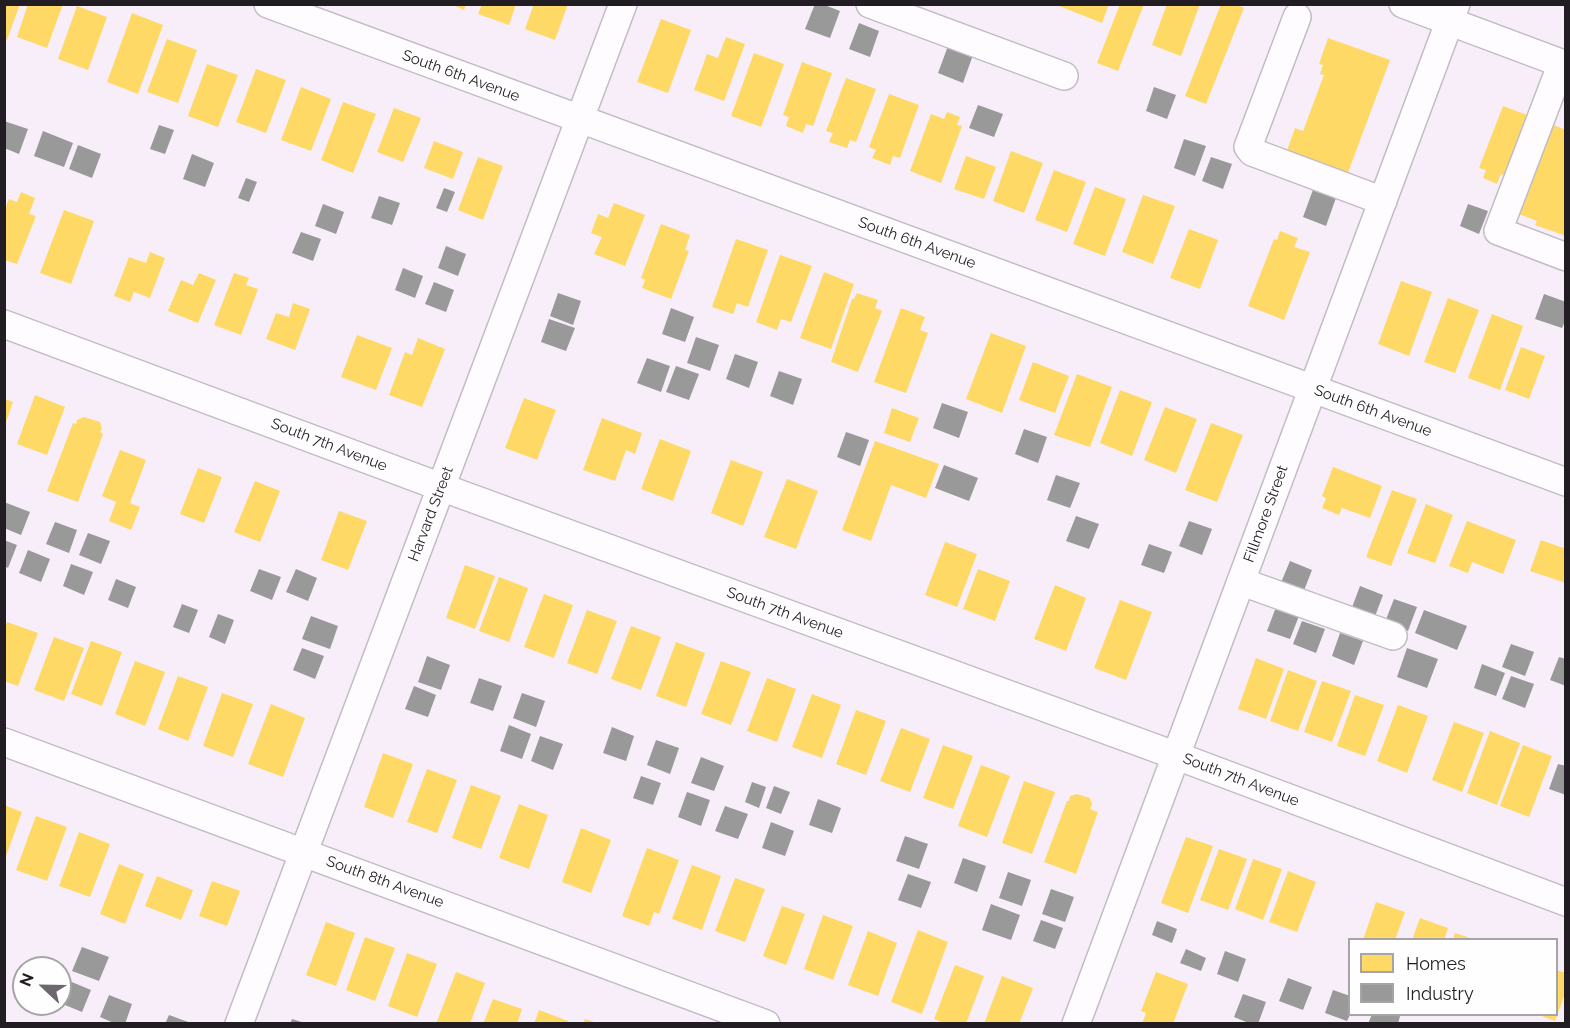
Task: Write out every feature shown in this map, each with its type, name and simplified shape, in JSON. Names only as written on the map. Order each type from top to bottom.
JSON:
[{"type":"street","name":"South 6th Avenue","points":[[268,4],[1566,483]]},
{"type":"street","name":"Harvard Street","points":[[239,1023],[623,4]]},
{"type":"street","points":[[870,4],[1064,76]]},
{"type":"street","points":[[1403,4],[1453,13],[1564,64],[1498,231],[1566,257]]},
{"type":"street","name":"Fillmore Street","points":[[1076,1023],[1453,13]]},
{"type":"street","points":[[1298,17],[1248,147],[1252,152],[1383,201]]},
{"type":"street","name":"South 7th Avenue","points":[[4,324],[441,488],[1177,756],[1566,902]]},
{"type":"street","points":[[1242,582],[1393,636]]},
{"type":"street","name":"South 8th Avenue","points":[[4,742],[766,1023]]},
{"type":"building: Homes","points":[[4,4],[20,4],[7,40],[4,39]]},
{"type":"building: Homes","points":[[28,4],[63,4],[47,48],[17,37]]},
{"type":"building: Homes","points":[[451,4],[466,4],[464,10]]},
{"type":"building: Homes","points":[[482,4],[516,4],[509,25],[478,14]]},
{"type":"building: Homes","points":[[534,4],[568,4],[555,40],[525,29]]},
{"type":"building: Homes","points":[[1054,4],[1109,4],[1102,23]]},
{"type":"building: Homes","points":[[1120,4],[1144,4],[1118,71],[1097,63]]},
{"type":"building: Homes","points":[[1167,4],[1200,4],[1181,56],[1152,45]]},
{"type":"building: Homes","points":[[1221,4],[1235,4],[1244,8],[1206,104],[1185,96]]},
{"type":"building: Homes","points":[[77,6],[107,17],[88,70],[58,59]]},
{"type":"building: Homes","points":[[132,13],[163,25],[138,94],[107,82]]},
{"type":"building: Homes","points":[[661,19],[691,30],[668,93],[637,82]]},
{"type":"building: Homes","points":[[726,37],[745,44],[724,101],[694,90],[707,54],[718,58]]},
{"type":"building: Homes","points":[[1328,38],[1390,60],[1346,178],[1285,156],[1295,128],[1303,131],[1324,75],[1320,74],[1323,65],[1319,64]]},
{"type":"building: Homes","points":[[167,39],[197,50],[178,103],[147,92]]},
{"type":"building: Homes","points":[[754,53],[784,64],[761,127],[731,116]]},
{"type":"building: Homes","points":[[802,62],[832,73],[813,126],[806,124],[803,133],[786,126],[789,117],[783,115]]},
{"type":"building: Homes","points":[[207,64],[238,75],[218,127],[188,116]]},
{"type":"building: Homes","points":[[256,69],[286,80],[266,133],[236,122]]},
{"type":"building: Homes","points":[[846,78],[876,89],[856,142],[850,140],[847,148],[829,142],[833,133],[826,131]]},
{"type":"building: Homes","points":[[301,87],[331,99],[311,151],[281,140]]},
{"type":"building: Homes","points":[[889,94],[919,105],[900,158],[893,156],[890,165],[872,158],[876,150],[869,147]]},
{"type":"building: Homes","points":[[343,102],[376,114],[353,173],[321,160]]},
{"type":"building: Homes","points":[[1503,106],[1530,116],[1506,176],[1501,174],[1497,184],[1483,178],[1486,170],[1479,168]]},
{"type":"building: Homes","points":[[394,108],[421,118],[403,162],[377,152]]},
{"type":"building: Homes","points":[[947,112],[960,117],[957,125],[962,126],[941,183],[910,171],[931,114],[944,119]]},
{"type":"building: Homes","points":[[1551,124],[1566,130],[1566,236],[1535,225],[1537,221],[1516,213]]},
{"type":"building: Homes","points":[[434,141],[463,152],[453,179],[424,168]]},
{"type":"building: Homes","points":[[1011,151],[1043,163],[1024,213],[993,201]]},
{"type":"building: Homes","points":[[966,156],[996,167],[984,199],[954,189]]},
{"type":"building: Homes","points":[[478,157],[503,166],[483,220],[458,210]]},
{"type":"building: Homes","points":[[1054,170],[1086,182],[1067,232],[1035,220]]},
{"type":"building: Homes","points":[[1095,187],[1126,199],[1105,256],[1073,244]]},
{"type":"building: Homes","points":[[21,192],[35,198],[29,214],[36,216],[17,264],[4,260],[4,211],[9,199],[17,202]]},
{"type":"building: Homes","points":[[1143,195],[1175,206],[1153,264],[1122,252]]},
{"type":"building: Homes","points":[[614,203],[645,215],[625,266],[594,254],[602,237],[591,233],[598,214],[608,218]]},
{"type":"building: Homes","points":[[64,210],[94,221],[71,284],[40,273]]},
{"type":"building: Homes","points":[[661,224],[690,235],[685,250],[689,251],[671,299],[642,288],[645,280],[641,278]]},
{"type":"building: Homes","points":[[1189,229],[1218,240],[1200,289],[1170,278]]},
{"type":"building: Homes","points":[[1280,231],[1298,238],[1294,247],[1310,252],[1284,320],[1248,306],[1274,239],[1277,240]]},
{"type":"building: Homes","points":[[736,239],[768,250],[748,307],[737,303],[733,314],[712,307]]},
{"type":"building: Homes","points":[[150,252],[165,258],[150,298],[134,292],[130,302],[114,296],[129,257],[146,263]]},
{"type":"building: Homes","points":[[780,255],[812,266],[791,322],[781,319],[777,330],[756,322]]},
{"type":"building: Homes","points":[[824,272],[854,284],[831,349],[800,338]]},
{"type":"building: Homes","points":[[199,273],[216,280],[198,323],[168,311],[181,280],[193,285]]},
{"type":"building: Homes","points":[[234,273],[249,278],[246,285],[258,289],[241,335],[214,325]]},
{"type":"building: Homes","points":[[1401,281],[1432,292],[1409,356],[1378,344]]},
{"type":"building: Homes","points":[[857,293],[878,300],[875,308],[882,311],[858,372],[831,362],[852,299]]},
{"type":"building: Homes","points":[[1448,298],[1479,310],[1455,373],[1424,362]]},
{"type":"building: Homes","points":[[293,303],[310,309],[295,350],[266,339],[276,313],[289,317]]},
{"type":"building: Homes","points":[[901,308],[925,317],[920,330],[928,333],[906,393],[874,382]]},
{"type":"building: Homes","points":[[1492,314],[1523,326],[1500,390],[1468,378]]},
{"type":"building: Homes","points":[[991,333],[1026,346],[1002,413],[966,399]]},
{"type":"building: Homes","points":[[357,335],[392,348],[376,390],[341,377]]},
{"type":"building: Homes","points":[[418,338],[445,349],[422,407],[389,395],[405,352],[412,355]]},
{"type":"building: Homes","points":[[1521,347],[1545,356],[1529,399],[1505,390]]},
{"type":"building: Homes","points":[[1033,362],[1069,376],[1055,413],[1019,400]]},
{"type":"building: Homes","points":[[1077,374],[1112,387],[1090,447],[1054,435]]},
{"type":"building: Homes","points":[[1120,390],[1152,402],[1132,456],[1100,443]]},
{"type":"building: Homes","points":[[35,395],[65,407],[47,455],[17,444]]},
{"type":"building: Homes","points":[[524,398],[556,410],[537,460],[505,448]]},
{"type":"building: Homes","points":[[5,399],[13,402],[5,425]]},
{"type":"building: Homes","points":[[1165,407],[1197,419],[1176,473],[1144,460]]},
{"type":"building: Homes","points":[[892,408],[919,418],[910,442],[884,433]]},
{"type":"building: Homes","points":[[84,417],[100,422],[102,429],[100,432],[103,434],[78,502],[47,491],[73,423],[76,424],[77,420]]},
{"type":"building: Homes","points":[[602,418],[642,433],[635,454],[626,450],[615,481],[583,470]]},
{"type":"building: Homes","points":[[1211,423],[1243,435],[1217,502],[1185,490]]},
{"type":"building: Homes","points":[[660,439],[691,451],[673,501],[641,489]]},
{"type":"building: Homes","points":[[875,441],[939,464],[926,498],[891,485],[871,541],[842,530]]},
{"type":"building: Homes","points":[[120,450],[146,460],[130,503],[140,507],[131,530],[109,521],[116,502],[102,496]]},
{"type":"building: Homes","points":[[731,460],[763,472],[743,526],[711,513]]},
{"type":"building: Homes","points":[[1333,467],[1382,486],[1370,518],[1342,508],[1339,515],[1322,508],[1326,498],[1322,496]]},
{"type":"building: Homes","points":[[198,468],[222,477],[204,523],[180,514]]},
{"type":"building: Homes","points":[[787,479],[818,491],[796,549],[764,537]]},
{"type":"building: Homes","points":[[255,481],[280,491],[260,542],[234,532]]},
{"type":"building: Homes","points":[[1392,490],[1417,499],[1391,566],[1366,557]]},
{"type":"building: Homes","points":[[1426,504],[1453,515],[1435,563],[1407,553]]},
{"type":"building: Homes","points":[[339,511],[367,521],[348,570],[321,560]]},
{"type":"building: Homes","points":[[1467,521],[1516,540],[1503,574],[1472,562],[1468,573],[1449,566]]},
{"type":"building: Homes","points":[[1541,540],[1566,549],[1566,583],[1530,571]]},
{"type":"building: Homes","points":[[945,542],[977,554],[957,607],[925,595]]},
{"type":"building: Homes","points":[[465,565],[495,576],[475,629],[446,618]]},
{"type":"building: Homes","points":[[978,569],[1010,581],[995,621],[963,609]]},
{"type":"building: Homes","points":[[499,577],[528,588],[509,642],[479,631]]},
{"type":"building: Homes","points":[[1055,585],[1086,598],[1066,651],[1034,639]]},
{"type":"building: Homes","points":[[544,594],[573,605],[554,658],[524,647]]},
{"type":"building: Homes","points":[[1120,600],[1152,612],[1126,680],[1094,668]]},
{"type":"building: Homes","points":[[587,610],[617,621],[597,674],[567,663]]},
{"type":"building: Homes","points":[[7,622],[38,633],[18,686],[4,681],[4,629]]},
{"type":"building: Homes","points":[[631,626],[661,637],[641,690],[611,679]]},
{"type":"building: Homes","points":[[54,637],[84,648],[64,701],[34,690]]},
{"type":"building: Homes","points":[[91,641],[122,652],[102,706],[71,694]]},
{"type":"building: Homes","points":[[676,642],[705,653],[686,707],[656,696]]},
{"type":"building: Homes","points":[[1256,658],[1284,669],[1266,719],[1238,709]]},
{"type":"building: Homes","points":[[135,661],[165,672],[145,726],[115,714]]},
{"type":"building: Homes","points":[[721,661],[751,672],[731,725],[701,714]]},
{"type":"building: Homes","points":[[1288,670],[1317,681],[1298,731],[1270,721]]},
{"type":"building: Homes","points":[[178,676],[208,687],[188,741],[158,729]]},
{"type":"building: Homes","points":[[767,678],[796,689],[777,742],[747,731]]},
{"type":"building: Homes","points":[[1322,681],[1351,691],[1332,742],[1304,732]]},
{"type":"building: Homes","points":[[222,693],[253,704],[233,757],[203,746]]},
{"type":"building: Homes","points":[[812,694],[841,705],[822,758],[792,747]]},
{"type":"building: Homes","points":[[1355,695],[1384,705],[1365,756],[1337,746]]},
{"type":"building: Homes","points":[[271,704],[305,718],[283,777],[248,764]]},
{"type":"building: Homes","points":[[1398,705],[1428,716],[1407,773],[1377,761]]},
{"type":"building: Homes","points":[[856,710],[886,721],[866,775],[836,764]]},
{"type":"building: Homes","points":[[1454,722],[1484,733],[1462,792],[1432,780]]},
{"type":"building: Homes","points":[[901,728],[930,739],[910,792],[880,781]]},
{"type":"building: Homes","points":[[1490,731],[1520,743],[1497,805],[1467,793]]},
{"type":"building: Homes","points":[[943,745],[973,756],[953,809],[923,798]]},
{"type":"building: Homes","points":[[1523,745],[1552,756],[1529,817],[1500,806]]},
{"type":"building: Homes","points":[[383,753],[413,764],[393,818],[364,807]]},
{"type":"building: Homes","points":[[981,765],[1010,776],[987,837],[958,826]]},
{"type":"building: Homes","points":[[427,769],[457,780],[437,833],[407,822]]},
{"type":"building: Homes","points":[[1024,781],[1055,792],[1032,854],[1002,843]]},
{"type":"building: Homes","points":[[471,785],[501,796],[481,849],[452,838]]},
{"type":"building: Homes","points":[[1077,794],[1090,798],[1092,804],[1090,809],[1098,812],[1076,874],[1044,862],[1067,801],[1070,796]]},
{"type":"building: Homes","points":[[519,804],[548,815],[529,869],[499,858]]},
{"type":"building: Homes","points":[[4,805],[22,812],[5,859],[4,859]]},
{"type":"building: Homes","points":[[36,816],[67,827],[47,881],[16,870]]},
{"type":"building: Homes","points":[[581,828],[611,840],[591,893],[562,882]]},
{"type":"building: Homes","points":[[79,832],[110,844],[90,897],[59,886]]},
{"type":"building: Homes","points":[[1186,837],[1213,846],[1188,913],[1161,903]]},
{"type":"building: Homes","points":[[647,848],[679,860],[659,914],[654,912],[649,926],[622,916]]},
{"type":"building: Homes","points":[[1219,849],[1247,859],[1228,910],[1200,900]]},
{"type":"building: Homes","points":[[1253,859],[1282,869],[1263,920],[1235,909]]},
{"type":"building: Homes","points":[[119,864],[144,874],[125,924],[100,914]]},
{"type":"building: Homes","points":[[692,865],[721,876],[702,930],[672,919]]},
{"type":"building: Homes","points":[[1288,871],[1316,882],[1297,932],[1269,922]]},
{"type":"building: Homes","points":[[157,876],[193,890],[181,920],[145,906]]},
{"type":"building: Homes","points":[[735,878],[765,889],[745,942],[715,931]]},
{"type":"building: Homes","points":[[212,881],[240,891],[227,926],[199,916]]},
{"type":"building: Homes","points":[[1376,902],[1405,912],[1396,938],[1364,938]]},
{"type":"building: Homes","points":[[782,906],[805,914],[786,965],[763,956]]},
{"type":"building: Homes","points":[[823,915],[853,926],[833,980],[804,969]]},
{"type":"building: Homes","points":[[1420,918],[1448,928],[1445,938],[1413,938]]},
{"type":"building: Homes","points":[[326,922],[355,933],[336,986],[306,975]]},
{"type":"building: Homes","points":[[918,930],[948,942],[922,1014],[891,1002]]},
{"type":"building: Homes","points":[[868,931],[897,943],[878,996],[848,985]]},
{"type":"building: Homes","points":[[1455,933],[1470,938],[1454,938]]},
{"type":"building: Homes","points":[[365,937],[395,948],[375,1001],[346,990]]},
{"type":"building: Homes","points":[[407,953],[437,964],[417,1017],[388,1006]]},
{"type":"building: Homes","points":[[955,965],[984,976],[966,1024],[947,1024],[934,1019]]},
{"type":"building: Homes","points":[[1558,971],[1566,973],[1566,991],[1558,1013]]},
{"type":"building: Homes","points":[[456,972],[485,983],[470,1024],[436,1024]]},
{"type":"building: Homes","points":[[1156,972],[1188,984],[1173,1024],[1142,1024],[1146,1013],[1141,1011]]},
{"type":"building: Homes","points":[[1002,976],[1033,988],[1019,1024],[984,1024]]},
{"type":"building: Homes","points":[[493,999],[522,1009],[517,1024],[483,1024]]},
{"type":"building: Homes","points":[[539,1010],[568,1021],[568,1024],[534,1024]]},
{"type":"building: Homes","points":[[1542,1016],[1557,1016],[1555,1021]]},
{"type":"building: Homes","points":[[585,1019],[597,1023],[597,1024],[583,1024]]},
{"type":"building: Industry","points":[[815,4],[822,4],[840,11],[830,38],[805,29]]},
{"type":"building: Industry","points":[[859,23],[879,31],[870,57],[849,49]]},
{"type":"building: Industry","points":[[948,46],[973,55],[963,83],[938,73]]},
{"type":"building: Industry","points":[[1154,87],[1176,95],[1167,119],[1146,111]]},
{"type":"building: Industry","points":[[978,105],[1003,114],[994,137],[969,128]]},
{"type":"building: Industry","points":[[4,121],[28,129],[19,154],[4,148]]},
{"type":"building: Industry","points":[[159,125],[174,130],[165,154],[150,149]]},
{"type":"building: Industry","points":[[43,131],[73,143],[64,167],[34,156]]},
{"type":"building: Industry","points":[[1184,139],[1206,146],[1195,176],[1174,168]]},
{"type":"building: Industry","points":[[78,145],[101,154],[92,178],[69,169]]},
{"type":"building: Industry","points":[[192,154],[214,163],[205,187],[183,179]]},
{"type":"building: Industry","points":[[1211,157],[1232,164],[1223,189],[1202,181]]},
{"type":"building: Industry","points":[[246,178],[257,182],[249,202],[238,198]]},
{"type":"building: Industry","points":[[1314,187],[1337,195],[1326,226],[1303,217]]},
{"type":"building: Industry","points":[[444,188],[455,192],[447,212],[436,208]]},
{"type":"building: Industry","points":[[379,196],[400,203],[392,225],[371,218]]},
{"type":"building: Industry","points":[[323,204],[344,212],[336,234],[315,226]]},
{"type":"building: Industry","points":[[1468,204],[1488,211],[1479,234],[1460,226]]},
{"type":"building: Industry","points":[[301,232],[321,239],[313,261],[292,253]]},
{"type":"building: Industry","points":[[446,246],[466,254],[458,276],[438,268]]},
{"type":"building: Industry","points":[[403,268],[423,276],[415,298],[395,290]]},
{"type":"building: Industry","points":[[434,282],[454,290],[446,312],[425,304]]},
{"type":"building: Industry","points":[[558,293],[581,301],[573,325],[550,316]]},
{"type":"building: Industry","points":[[1544,294],[1566,302],[1566,319],[1562,328],[1535,319]]},
{"type":"building: Industry","points":[[671,308],[694,317],[685,342],[662,334]]},
{"type":"building: Industry","points":[[549,319],[575,328],[566,351],[541,342]]},
{"type":"building: Industry","points":[[696,337],[719,345],[710,371],[687,363]]},
{"type":"building: Industry","points":[[735,354],[758,362],[749,388],[726,379]]},
{"type":"building: Industry","points":[[647,358],[670,366],[661,392],[637,383]]},
{"type":"building: Industry","points":[[676,366],[699,374],[689,400],[666,392]]},
{"type":"building: Industry","points":[[779,371],[802,379],[793,405],[770,396]]},
{"type":"building: Industry","points":[[942,403],[968,412],[959,438],[933,428]]},
{"type":"building: Industry","points":[[1024,429],[1047,437],[1038,463],[1015,454]]},
{"type":"building: Industry","points":[[846,432],[869,440],[860,466],[837,457]]},
{"type":"building: Industry","points":[[944,465],[978,478],[969,501],[935,488]]},
{"type":"building: Industry","points":[[1056,475],[1080,483],[1070,508],[1047,500]]},
{"type":"building: Industry","points":[[4,502],[30,512],[21,535],[4,528]]},
{"type":"building: Industry","points":[[1076,516],[1099,524],[1089,549],[1066,541]]},
{"type":"building: Industry","points":[[1189,521],[1212,529],[1202,555],[1179,546]]},
{"type":"building: Industry","points":[[55,522],[77,530],[69,553],[46,544]]},
{"type":"building: Industry","points":[[88,533],[110,541],[101,564],[79,555]]},
{"type":"building: Industry","points":[[4,540],[17,545],[8,568],[4,566]]},
{"type":"building: Industry","points":[[1149,544],[1172,552],[1164,573],[1141,565]]},
{"type":"building: Industry","points":[[28,550],[50,559],[41,582],[19,573]]},
{"type":"building: Industry","points":[[1290,561],[1312,570],[1303,593],[1280,585]]},
{"type":"building: Industry","points":[[71,564],[93,572],[84,595],[63,586]]},
{"type":"building: Industry","points":[[259,569],[281,577],[272,600],[250,591]]},
{"type":"building: Industry","points":[[296,569],[317,578],[308,601],[286,592]]},
{"type":"building: Industry","points":[[116,579],[136,587],[128,608],[108,600]]},
{"type":"building: Industry","points":[[1360,586],[1383,595],[1374,619],[1351,610]]},
{"type":"building: Industry","points":[[1394,599],[1417,607],[1408,631],[1385,622]]},
{"type":"building: Industry","points":[[182,604],[198,610],[189,633],[173,627]]},
{"type":"building: Industry","points":[[1276,607],[1299,616],[1290,639],[1267,631]]},
{"type":"building: Industry","points":[[1424,610],[1467,626],[1457,650],[1415,633]]},
{"type":"building: Industry","points":[[218,614],[234,620],[225,644],[209,637]]},
{"type":"building: Industry","points":[[311,616],[338,626],[330,649],[302,639]]},
{"type":"building: Industry","points":[[1302,621],[1325,629],[1316,653],[1293,644]]},
{"type":"building: Industry","points":[[1340,633],[1363,641],[1354,665],[1332,656]]},
{"type":"building: Industry","points":[[1511,644],[1534,652],[1525,676],[1502,667]]},
{"type":"building: Industry","points":[[302,648],[324,656],[315,679],[293,670]]},
{"type":"building: Industry","points":[[1407,648],[1438,659],[1427,688],[1397,677]]},
{"type":"building: Industry","points":[[427,656],[450,665],[441,690],[418,682]]},
{"type":"building: Industry","points":[[1559,657],[1566,659],[1566,686],[1550,680]]},
{"type":"building: Industry","points":[[1482,664],[1505,673],[1496,696],[1474,688]]},
{"type":"building: Industry","points":[[1511,676],[1534,684],[1525,708],[1502,699]]},
{"type":"building: Industry","points":[[479,678],[502,686],[493,711],[470,703]]},
{"type":"building: Industry","points":[[414,686],[436,695],[428,717],[405,709]]},
{"type":"building: Industry","points":[[522,693],[545,701],[536,727],[513,718]]},
{"type":"building: Industry","points":[[509,725],[531,734],[522,759],[500,751]]},
{"type":"building: Industry","points":[[612,727],[634,736],[626,761],[603,753]]},
{"type":"building: Industry","points":[[540,736],[563,744],[553,770],[531,761]]},
{"type":"building: Industry","points":[[656,740],[679,748],[670,774],[647,765]]},
{"type":"building: Industry","points":[[701,757],[724,766],[714,791],[691,783]]},
{"type":"building: Industry","points":[[1558,764],[1566,766],[1566,795],[1549,789]]},
{"type":"building: Industry","points":[[641,776],[661,783],[653,805],[633,798]]},
{"type":"building: Industry","points":[[752,782],[766,787],[759,808],[745,802]]},
{"type":"building: Industry","points":[[774,786],[790,792],[781,814],[766,808]]},
{"type":"building: Industry","points":[[687,792],[710,800],[701,826],[678,817]]},
{"type":"building: Industry","points":[[818,799],[841,808],[832,833],[809,825]]},
{"type":"building: Industry","points":[[725,806],[748,814],[738,839],[715,831]]},
{"type":"building: Industry","points":[[771,822],[794,831],[785,856],[762,848]]},
{"type":"building: Industry","points":[[905,836],[928,844],[919,869],[896,861]]},
{"type":"building: Industry","points":[[963,858],[986,866],[977,892],[954,883]]},
{"type":"building: Industry","points":[[1008,872],[1031,880],[1022,906],[999,898]]},
{"type":"building: Industry","points":[[908,874],[931,882],[921,908],[898,900]]},
{"type":"building: Industry","points":[[1051,889],[1074,897],[1065,922],[1042,914]]},
{"type":"building: Industry","points":[[991,904],[1020,915],[1011,940],[982,930]]},
{"type":"building: Industry","points":[[1041,920],[1063,928],[1055,949],[1033,941]]},
{"type":"building: Industry","points":[[1157,921],[1177,929],[1172,943],[1152,935]]},
{"type":"building: Industry","points":[[82,947],[109,957],[99,981],[72,971]]},
{"type":"building: Industry","points":[[1186,949],[1206,958],[1201,971],[1180,963]]},
{"type":"building: Industry","points":[[1225,951],[1246,959],[1238,982],[1217,974]]},
{"type":"building: Industry","points":[[1288,978],[1312,987],[1303,1010],[1279,1001]]},
{"type":"building: Industry","points":[[72,982],[91,990],[82,1012],[72,1008]]},
{"type":"building: Industry","points":[[1333,990],[1348,995],[1350,1016],[1347,1021],[1325,1013]]},
{"type":"building: Industry","points":[[1243,994],[1266,1002],[1258,1024],[1251,1024],[1234,1017]]},
{"type":"building: Industry","points":[[109,995],[132,1004],[125,1024],[116,1024],[100,1017]]},
{"type":"building: Industry","points":[[169,1015],[191,1023],[191,1024],[165,1024]]},
{"type":"building: Industry","points":[[1371,1016],[1400,1016],[1398,1024],[1368,1024]]},
{"type":"building: Industry","points":[[292,1019],[305,1023],[305,1024],[290,1024]]}]
